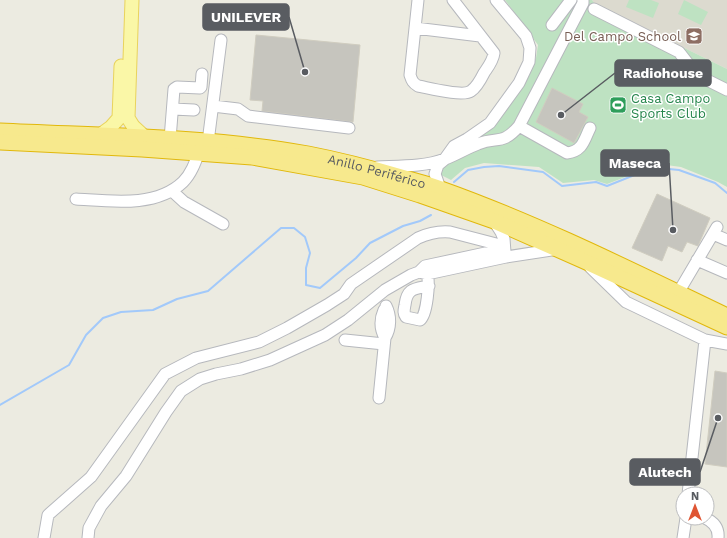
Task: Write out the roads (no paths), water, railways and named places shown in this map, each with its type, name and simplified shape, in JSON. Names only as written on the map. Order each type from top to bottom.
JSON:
[{"type":"highway","name":"Anillo Periférico","points":[[0,131],[170,139],[252,157],[363,177],[494,221],[559,249],[727,327]]},
{"type":"highway","name":"Anillo Periférico","points":[[0,142],[204,147],[254,146],[309,154],[370,168],[440,188],[555,235],[727,316]]},
{"type":"main road","points":[[123,0],[124,118],[146,138]]},
{"type":"main road","points":[[124,118],[132,0]]},
{"type":"main road","points":[[100,135],[124,118]]},
{"type":"street","points":[[418,0],[410,75],[411,80],[418,86],[456,92],[469,92],[473,90],[494,58],[494,53],[453,0]]},
{"type":"street","points":[[440,188],[436,179],[436,169],[454,146],[490,123],[519,83],[529,62],[530,48],[526,36],[496,0]]},
{"type":"street","points":[[552,25],[571,0]]},
{"type":"street","points":[[370,168],[417,165],[444,160],[480,143],[501,140],[512,135],[519,126],[583,3],[583,0]]},
{"type":"street","points":[[594,9],[679,52],[697,75],[727,90]]},
{"type":"street","points":[[416,28],[480,36]]},
{"type":"street","points":[[76,198],[121,202],[152,198],[172,191],[184,181],[204,147],[213,106],[222,40]]},
{"type":"street","points":[[170,139],[175,88],[200,88],[202,74]]},
{"type":"street","points":[[213,106],[238,109],[248,116],[349,128]]},
{"type":"street","points":[[173,109],[194,110]]},
{"type":"street","points":[[519,126],[567,153],[579,150],[590,128]]},
{"type":"street","points":[[172,191],[184,202],[223,224]]},
{"type":"street","points":[[494,221],[504,239],[505,251]]},
{"type":"street","points":[[678,293],[715,230],[727,240]]},
{"type":"street","points":[[44,538],[48,516],[91,477],[164,374],[196,358],[259,342],[287,328],[344,294],[351,284],[426,234],[450,232],[505,251]]},
{"type":"street","points":[[428,286],[423,273],[425,266],[434,263],[505,251],[559,249]]},
{"type":"street","points":[[697,260],[727,273]]},
{"type":"street","points":[[584,261],[626,302],[705,340],[727,344]]},
{"type":"street","points":[[88,538],[89,528],[101,506],[126,476],[181,391],[200,380],[216,374],[241,370],[270,360],[326,335],[348,320],[385,290],[411,275],[423,273]]},
{"type":"street","points":[[379,398],[385,341],[389,331],[390,314],[386,306],[385,290]]},
{"type":"street","points":[[345,340],[385,341]]},
{"type":"street","points":[[689,486],[705,340]]},
{"type":"street","points":[[715,525],[718,538]]},
{"type":"street","points":[[683,538],[685,526]]},
{"type":"waterway","points":[[454,182],[468,170],[499,166],[543,172],[562,186],[596,182],[607,186],[637,174],[659,168],[679,170],[715,183],[727,193]]},
{"type":"waterway","points":[[0,405],[69,365],[86,335],[103,318],[121,312],[153,310],[177,299],[208,291],[281,228],[294,228],[305,237],[310,253],[306,268],[306,285],[320,288],[356,258],[370,243],[403,226],[420,221],[431,215]]},
{"type":"place","name":"Del Campo School","points":[[694,36]]},
{"type":"place","name":"UNILEVER","points":[[305,72]]},
{"type":"place","name":"Casa Campo Sports Club","points":[[618,105]]},
{"type":"place","name":"Radiohouse","points":[[561,115]]},
{"type":"place","name":"Maseca","points":[[673,230]]},
{"type":"place","name":"Alutech","points":[[718,418]]}]
